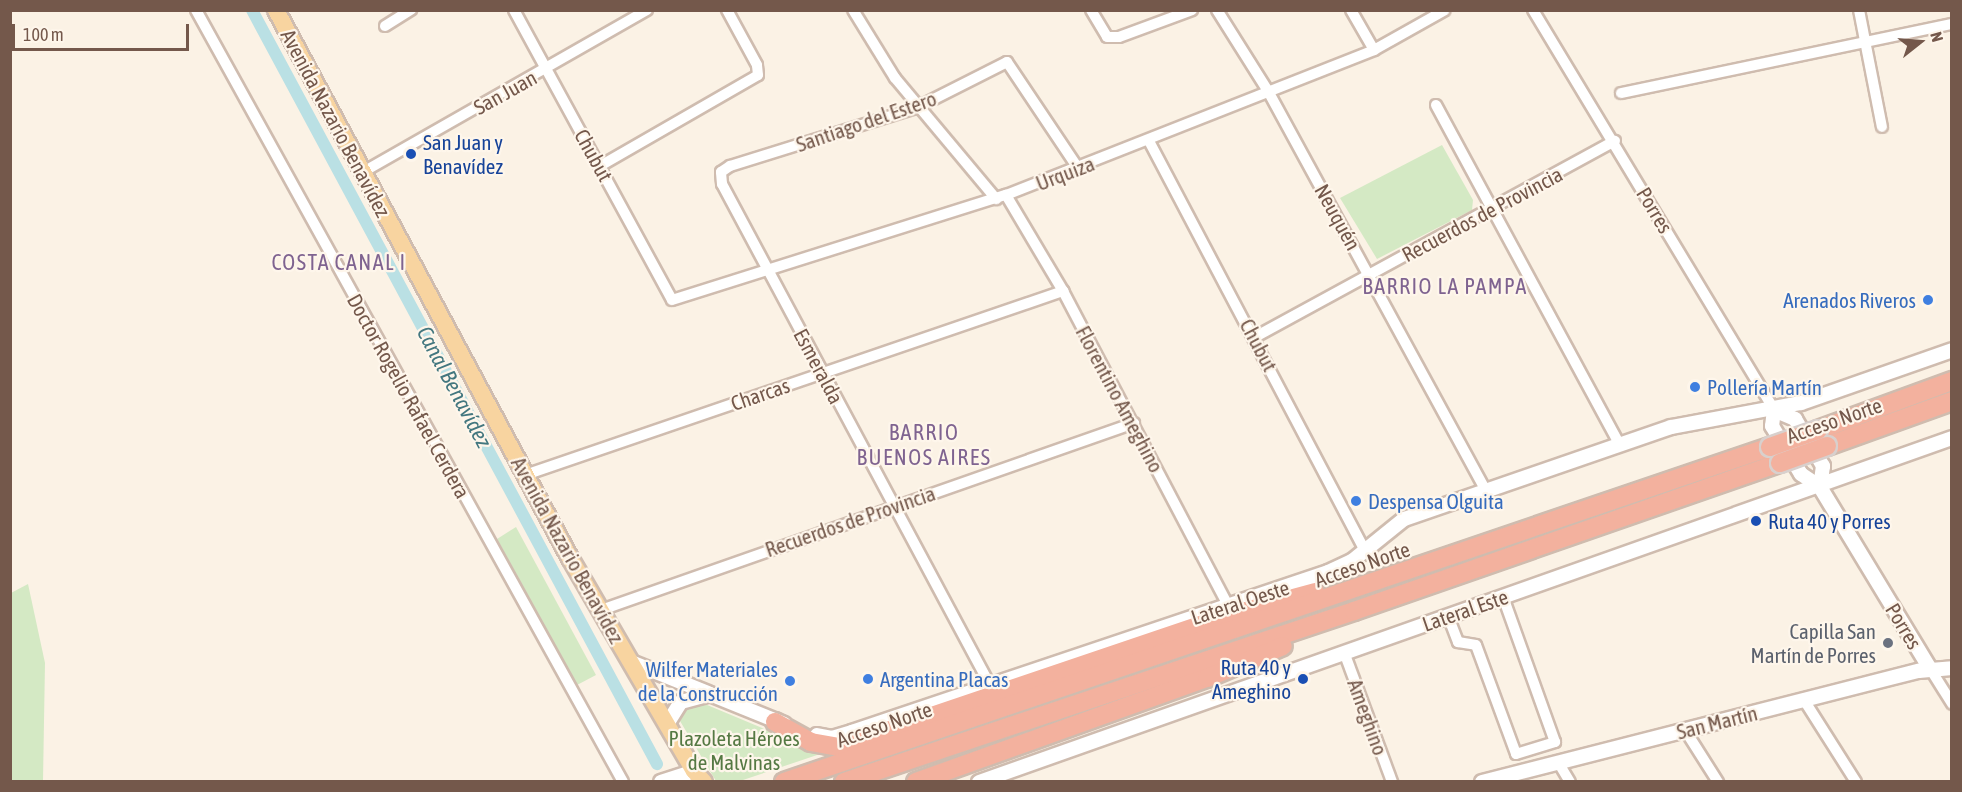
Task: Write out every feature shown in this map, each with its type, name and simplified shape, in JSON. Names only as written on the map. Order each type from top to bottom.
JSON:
[{"type":"highway","name":"Acceso Norte","points":[[784,782],[1413,570],[1770,447],[1952,381]]},
{"type":"highway","name":"Acceso Norte","points":[[844,782],[1354,611],[1952,404]]},
{"type":"highway","points":[[775,722],[811,742],[840,747],[1228,616],[1413,570]]},
{"type":"highway","points":[[916,782],[1207,678],[1354,611]]},
{"type":"main road","name":"Avenida Nazario Benavídez","points":[[276,10],[525,475],[698,778]]},
{"type":"street","name":"Doctor Rogelio Rafael Cerdera","points":[[196,10],[623,782]]},
{"type":"street","points":[[385,26],[411,10]]},
{"type":"street","name":"Chubut","points":[[514,10],[672,300]]},
{"type":"street","name":"San Juan","points":[[363,172],[646,10]]},
{"type":"street","points":[[600,166],[758,75],[757,65],[727,10]]},
{"type":"street","points":[[1091,10],[1107,37],[1119,37],[1192,10]]},
{"type":"street","name":"Neuquén","points":[[1217,10],[1268,91],[1486,491]]},
{"type":"street","points":[[1351,10],[1374,50]]},
{"type":"street","name":"Urquiza","points":[[672,300],[1001,197],[1149,141],[1374,50],[1445,10]]},
{"type":"street","name":"Porres","points":[[1533,10],[1615,141],[1774,411],[1772,426],[1801,474],[1820,487],[1952,704]]},
{"type":"street","points":[[1859,10],[1882,127]]},
{"type":"street","name":"Florentino Ameghino","points":[[855,11],[895,78],[1001,197],[1063,291],[1228,605]]},
{"type":"street","points":[[1621,93],[1952,24]]},
{"type":"street","name":"Santiago del Estero","points":[[722,172],[920,106],[1007,62],[1078,168]]},
{"type":"street","points":[[1436,105],[1619,444]]},
{"type":"street","name":"Chubut","points":[[1149,141],[1255,337],[1365,551]]},
{"type":"street","name":"Recuerdos de Provincia","points":[[1255,337],[1615,141]]},
{"type":"street","name":"Esmeralda","points":[[722,172],[722,184],[990,685]]},
{"type":"street","name":"Charcas","points":[[525,475],[1063,291]]},
{"type":"street","name":"Lateral Oeste","points":[[631,662],[775,722],[832,738],[1340,568],[1404,519],[1619,444],[1696,419],[1774,411],[1952,350]]},
{"type":"street","name":"Porres","points":[[1774,411],[1795,419],[1801,428],[1823,466],[1820,487]]},
{"type":"street","name":"Recuerdos de Provincia","points":[[601,610],[894,505],[1134,423]]},
{"type":"street","name":"Lateral Este","points":[[979,782],[1344,652],[1820,487],[1952,438]]},
{"type":"street","points":[[1448,616],[1458,642],[1476,645],[1516,754],[1555,742],[1503,597]]},
{"type":"street","name":"Ameghino","points":[[1344,652],[1392,782]]},
{"type":"street","name":"San Martín","points":[[1482,782],[1804,700],[1931,670],[1952,668]]},
{"type":"street","points":[[667,724],[681,702],[710,694]]},
{"type":"street","points":[[1804,700],[1856,782]]},
{"type":"street","points":[[1686,730],[1718,782]]},
{"type":"street","points":[[1558,762],[1570,782]]},
{"type":"street","points":[[662,782],[698,778]]},
{"type":"green space","points":[[1442,145],[1473,200],[1472,210],[1377,259],[1340,198]]},
{"type":"green space","points":[[516,527],[596,675],[577,685],[497,539]]},
{"type":"green space","points":[[28,584],[45,663],[43,781],[11,781],[11,593]]},
{"type":"green space","name":"Plazoleta Héroes de Malvinas","points":[[700,702],[786,738],[829,751],[740,781],[716,781],[680,721],[684,707]]},
{"type":"waterway","name":"Canal Benavídez","points":[[252,10],[657,764]]},
{"type":"place","name":"San Juan y Benavídez","points":[[411,154]]},
{"type":"place","name":"Arenados Riveros","points":[[1928,300]]},
{"type":"place","name":"Pollería Martín","points":[[1695,387]]},
{"type":"place","name":"Despensa Olguita","points":[[1356,501]]},
{"type":"place","name":"Ruta 40 y Porres","points":[[1756,521]]},
{"type":"place","name":"Capilla San Martín de Porres","points":[[1888,643]]},
{"type":"place","name":"Argentina Placas","points":[[868,679]]},
{"type":"place","name":"Ruta 40 y Ameghino","points":[[1303,679]]},
{"type":"place","name":"Wilfer Materiales de la Construcción","points":[[790,681]]},
{"type":"district","name":"COSTA CANAL I","points":[[339,263]]},
{"type":"district","name":"BARRIO LA PAMPA","points":[[1445,287]]},
{"type":"district","name":"BARRIO BUENOS AIRES","points":[[924,444]]}]
